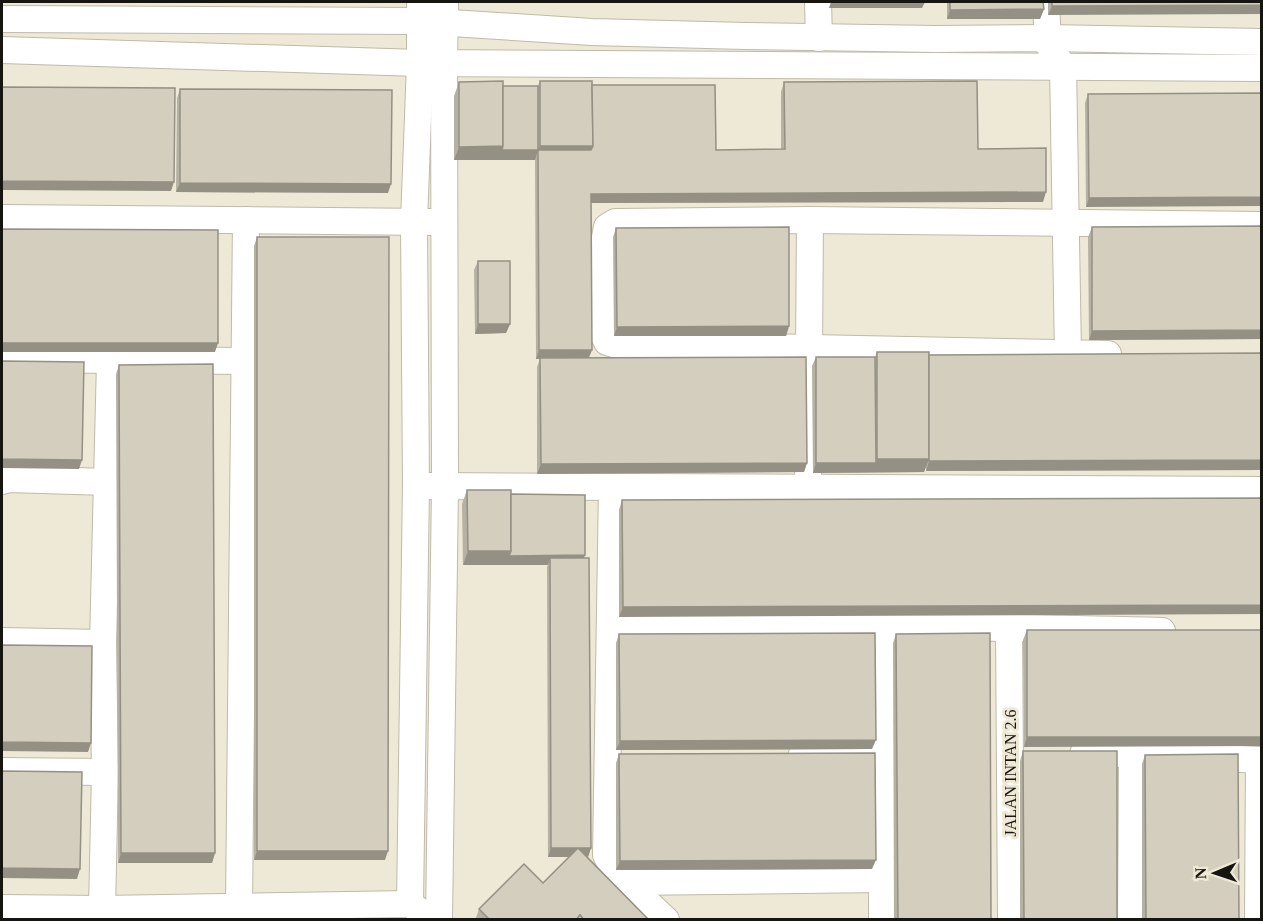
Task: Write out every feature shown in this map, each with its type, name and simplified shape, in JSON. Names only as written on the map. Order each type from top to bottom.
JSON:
[{"type":"street","points":[[818,2],[819,38]]},
{"type":"street","points":[[1047,2],[1048,44],[1063,66],[1068,354]]},
{"type":"street","points":[[2,19],[68,10],[433,12],[592,32],[819,38],[1047,38],[1262,42]]},
{"type":"street","points":[[411,904],[416,485],[414,222],[432,63],[433,12]]},
{"type":"street","points":[[2,50],[432,63],[1262,68]]},
{"type":"street","points":[[432,63],[444,223],[445,487],[439,920]]},
{"type":"street","points":[[2,218],[444,223]]},
{"type":"street","points":[[239,907],[246,220]]},
{"type":"street","points":[[807,488],[810,220]]},
{"type":"street","points":[[1136,355],[613,344],[607,342],[603,334],[607,227],[615,222],[810,220],[1262,225]]},
{"type":"street","points":[[2,359],[245,361]]},
{"type":"street","points":[[102,909],[105,772],[103,643],[110,361]]},
{"type":"street","points":[[2,481],[9,479],[107,483]]},
{"type":"street","points":[[416,485],[445,487],[1262,490]]},
{"type":"street","points":[[612,487],[611,624],[620,756],[606,855],[614,871],[666,920]]},
{"type":"street","points":[[611,624],[1010,627],[1181,632]]},
{"type":"street","points":[[882,920],[883,627]]},
{"type":"street","name":"JALAN INTAN 2.6","points":[[1010,627],[1033,755],[1011,920]]},
{"type":"street","points":[[2,641],[103,643]]},
{"type":"street","points":[[775,754],[882,753]]},
{"type":"street","points":[[1033,755],[1132,754],[1260,760],[1258,920]]},
{"type":"street","points":[[1131,920],[1132,754]]},
{"type":"street","points":[[2,771],[105,772]]},
{"type":"street","points":[[627,882],[882,879]]},
{"type":"street","points":[[16,912],[411,904],[431,920]]},
{"type":"building","points":[[950,2],[1043,2],[1044,9],[950,10]]},
{"type":"building","points":[[1052,2],[1262,2],[1262,5],[1052,6]]},
{"type":"building","points":[[503,81],[503,146],[459,147],[459,82]]},
{"type":"building","points":[[540,81],[592,81],[593,146],[540,146]]},
{"type":"building","points":[[977,81],[978,149],[1046,148],[1046,192],[591,194],[592,350],[539,350],[538,150],[591,150],[593,146],[592,85],[715,85],[716,150],[785,149],[784,82]]},
{"type":"building","points":[[503,86],[538,86],[538,150],[502,150]]},
{"type":"building","points":[[2,87],[175,88],[174,182],[2,181]]},
{"type":"building","points":[[180,89],[392,90],[391,184],[180,183]]},
{"type":"building","points":[[1262,93],[1262,197],[1089,198],[1088,94]]},
{"type":"building","points":[[1262,226],[1262,330],[1092,331],[1092,227]]},
{"type":"building","points":[[789,227],[789,326],[617,327],[616,228]]},
{"type":"building","points":[[2,229],[218,230],[218,343],[2,343]]},
{"type":"building","points":[[257,237],[389,237],[388,851],[257,851]]},
{"type":"building","points":[[478,261],[510,261],[510,324],[478,324]]},
{"type":"building","points":[[877,352],[929,352],[929,459],[877,459]]},
{"type":"building","points":[[1262,353],[1262,460],[929,461],[929,355]]},
{"type":"building","points":[[806,357],[807,463],[541,464],[540,358]]},
{"type":"building","points":[[816,357],[875,357],[876,463],[816,463]]},
{"type":"building","points":[[2,361],[84,362],[82,460],[2,459]]},
{"type":"building","points":[[213,364],[215,853],[121,853],[119,365]]},
{"type":"building","points":[[467,490],[511,490],[511,551],[468,551]]},
{"type":"building","points":[[511,494],[585,495],[585,555],[509,556],[511,551]]},
{"type":"building","points":[[1262,498],[1262,605],[623,607],[622,500]]},
{"type":"building","points":[[550,558],[589,558],[591,848],[551,848]]},
{"type":"building","points":[[1027,630],[1262,630],[1262,737],[1027,737]]},
{"type":"building","points":[[875,633],[876,740],[620,741],[619,634]]},
{"type":"building","points":[[990,633],[991,920],[898,920],[896,634]]},
{"type":"building","points":[[2,645],[92,646],[91,743],[2,742]]},
{"type":"building","points":[[1023,751],[1117,751],[1117,920],[1024,920]]},
{"type":"building","points":[[875,753],[876,860],[620,861],[619,754]]},
{"type":"building","points":[[1238,754],[1239,920],[1146,920],[1145,755]]},
{"type":"building","points":[[2,771],[82,772],[80,869],[2,868]]},
{"type":"building","points":[[578,848],[649,920],[584,920],[580,915],[576,920],[490,920],[479,909],[524,864],[543,883]]}]
